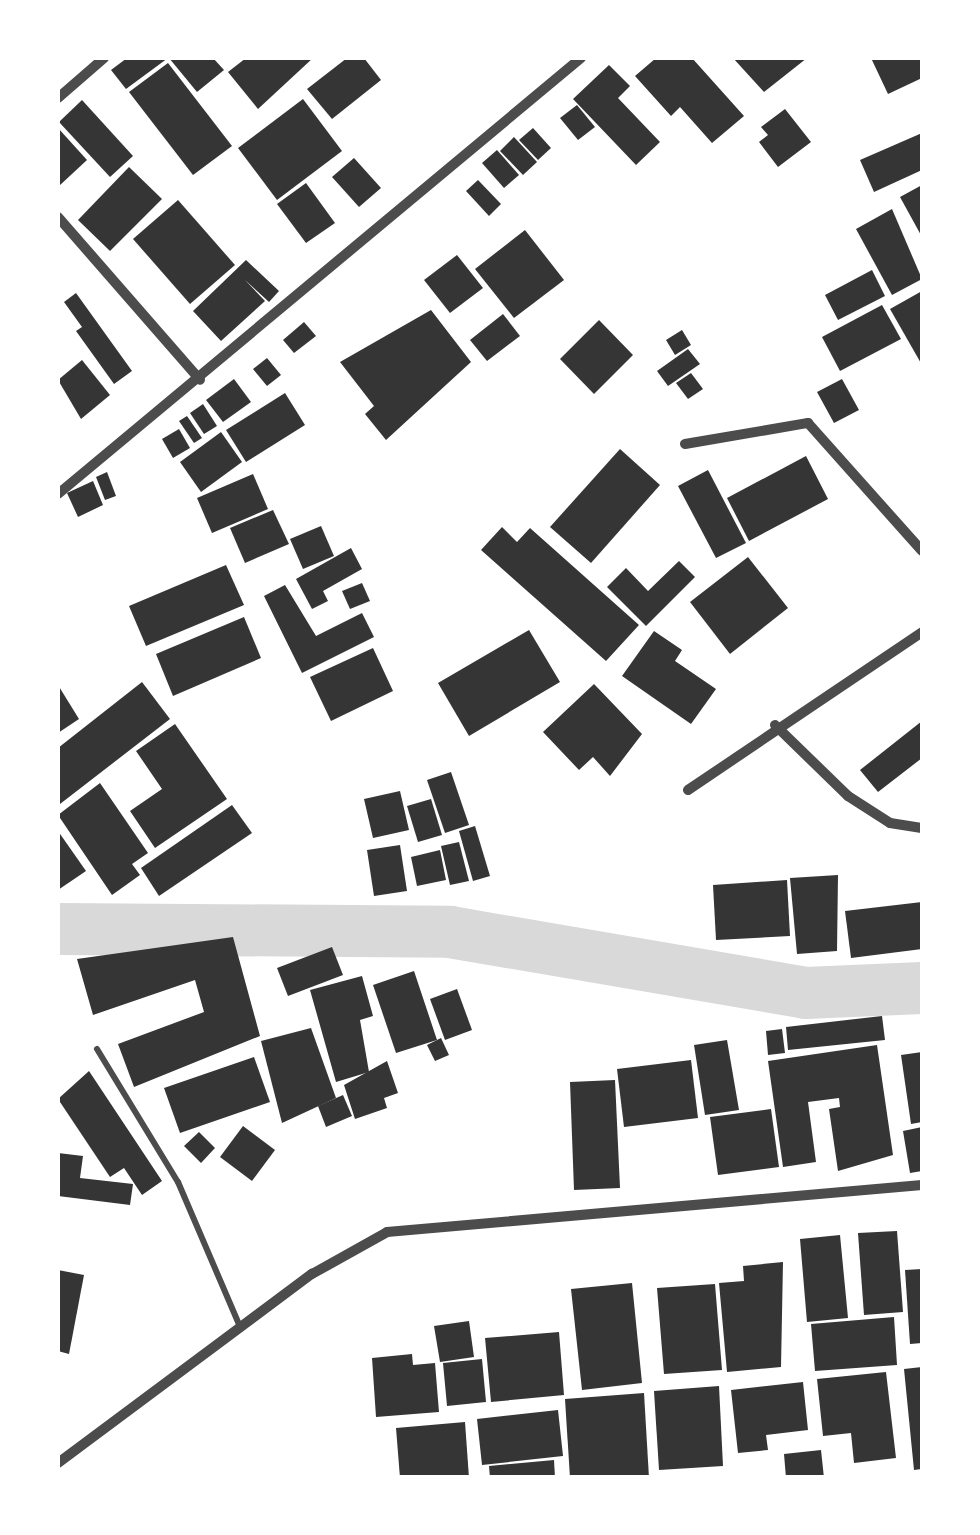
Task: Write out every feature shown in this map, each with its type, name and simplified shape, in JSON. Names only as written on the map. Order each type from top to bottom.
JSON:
[{"type":"street","points":[[58,98],[104,58]]},
{"type":"street","points":[[58,494],[200,380],[582,58]]},
{"type":"street","points":[[58,218],[200,380]]},
{"type":"street","points":[[686,444],[808,422],[922,551]]},
{"type":"street","points":[[688,790],[775,725],[922,632]]},
{"type":"street","points":[[775,725],[848,796],[890,822],[922,828]]},
{"type":"street","points":[[58,1464],[240,1329],[387,1232],[922,1186]]},
{"type":"lane","points":[[97,1049],[178,1182],[240,1329]]},
{"type":"building","points":[[127,58],[168,58],[126,89],[111,70]]},
{"type":"building","points":[[169,58],[213,58],[224,70],[197,92]]},
{"type":"building","points":[[246,58],[313,58],[258,109],[228,72]]},
{"type":"building","points":[[347,58],[364,58],[381,80],[332,119],[307,89]]},
{"type":"building","points":[[656,58],[692,58],[744,116],[712,143],[680,107],[671,116],[635,76]]},
{"type":"building","points":[[733,58],[807,58],[764,92]]},
{"type":"building","points":[[871,58],[922,58],[922,78],[888,94]]},
{"type":"building","points":[[168,63],[232,146],[193,175],[129,92]]},
{"type":"building","points":[[609,65],[630,86],[618,98],[660,142],[636,165],[573,99]]},
{"type":"building","points":[[303,99],[342,151],[277,200],[238,148]]},
{"type":"building","points":[[82,100],[133,156],[110,177],[59,122]]},
{"type":"building","points":[[577,105],[595,127],[578,140],[560,118]]},
{"type":"building","points":[[785,109],[811,142],[778,167],[759,142],[768,135],[761,127]]},
{"type":"building","points":[[58,128],[87,160],[59,186],[58,184]]},
{"type":"building","points":[[533,128],[551,148],[538,160],[519,140]]},
{"type":"building","points":[[922,133],[922,170],[874,192],[860,160]]},
{"type":"building","points":[[514,137],[537,162],[523,175],[500,151]]},
{"type":"building","points":[[497,150],[519,175],[504,188],[482,163]]},
{"type":"building","points":[[354,158],[381,188],[359,207],[332,177]]},
{"type":"building","points":[[129,167],[162,199],[110,251],[78,220]]},
{"type":"building","points":[[478,180],[501,204],[489,216],[466,191]]},
{"type":"building","points":[[306,183],[335,223],[306,243],[277,204]]},
{"type":"building","points":[[922,185],[922,237],[900,197]]},
{"type":"building","points":[[178,200],[235,265],[190,304],[133,239]]},
{"type":"building","points":[[892,209],[922,279],[892,295],[856,229]]},
{"type":"building","points":[[525,230],[564,280],[514,318],[475,269]]},
{"type":"building","points":[[457,255],[483,288],[450,313],[424,280]]},
{"type":"building","points":[[246,260],[279,291],[269,302],[245,280],[265,301],[221,341],[193,311]]},
{"type":"building","points":[[872,270],[885,296],[838,320],[825,295]]},
{"type":"building","points":[[922,291],[922,365],[890,309]]},
{"type":"building","points":[[76,293],[132,371],[114,384],[76,331],[82,327],[64,302]]},
{"type":"building","points":[[882,305],[901,339],[840,371],[822,337]]},
{"type":"building","points":[[431,310],[471,362],[386,440],[365,414],[374,406],[340,362]]},
{"type":"building","points":[[503,314],[520,336],[487,361],[470,340]]},
{"type":"building","points":[[599,320],[633,355],[594,394],[560,359]]},
{"type":"building","points":[[304,322],[316,336],[294,353],[283,340]]},
{"type":"building","points":[[682,330],[691,345],[675,355],[666,340]]},
{"type":"building","points":[[688,349],[700,364],[668,386],[657,371]]},
{"type":"building","points":[[267,358],[281,375],[267,386],[253,369]]},
{"type":"building","points":[[82,360],[110,395],[81,419],[58,380]]},
{"type":"building","points":[[691,373],[703,389],[688,399],[676,383]]},
{"type":"building","points":[[234,379],[251,402],[223,422],[206,400]]},
{"type":"building","points":[[842,379],[859,410],[834,423],[817,392]]},
{"type":"building","points":[[285,393],[305,425],[246,462],[226,430]]},
{"type":"building","points":[[203,404],[217,426],[204,434],[190,413]]},
{"type":"building","points":[[187,416],[202,438],[194,443],[179,421]]},
{"type":"building","points":[[179,429],[190,448],[173,458],[162,439]]},
{"type":"building","points":[[221,432],[242,462],[201,492],[180,462]]},
{"type":"building","points":[[620,449],[660,485],[591,563],[550,527]]},
{"type":"building","points":[[806,456],[828,499],[749,541],[727,498]]},
{"type":"building","points":[[708,470],[746,543],[716,558],[678,486]]},
{"type":"building","points":[[107,472],[116,496],[105,500],[96,477]]},
{"type":"building","points":[[253,474],[268,509],[212,533],[197,498]]},
{"type":"building","points":[[93,481],[103,505],[78,517],[67,493]]},
{"type":"building","points":[[273,510],[289,544],[245,563],[230,528]]},
{"type":"building","points":[[321,526],[334,556],[303,569],[290,539]]},
{"type":"building","points":[[502,527],[517,542],[530,528],[639,625],[606,661],[481,550]]},
{"type":"building","points":[[351,548],[362,569],[323,591],[328,601],[312,609],[296,579]]},
{"type":"building","points":[[748,557],[788,608],[730,654],[690,602]]},
{"type":"building","points":[[679,561],[695,577],[646,626],[607,587],[626,568],[648,591]]},
{"type":"building","points":[[226,565],[244,605],[146,646],[129,606]]},
{"type":"building","points":[[362,583],[370,601],[350,609],[342,591]]},
{"type":"building","points":[[285,585],[316,636],[362,613],[374,637],[302,673],[264,596]]},
{"type":"building","points":[[244,617],[261,658],[173,696],[156,654]]},
{"type":"building","points":[[529,630],[560,682],[469,736],[438,683]]},
{"type":"building","points":[[654,631],[682,650],[675,661],[716,689],[691,724],[622,676]]},
{"type":"building","points":[[373,648],[393,691],[331,721],[310,677]]},
{"type":"building","points":[[142,682],[170,719],[60,804],[58,748]]},
{"type":"building","points":[[594,684],[642,734],[610,776],[593,757],[579,770],[543,732]]},
{"type":"building","points":[[58,685],[79,719],[58,733]]},
{"type":"building","points":[[922,721],[922,758],[878,792],[860,770]]},
{"type":"building","points":[[175,724],[227,799],[155,848],[130,811],[162,789],[136,751]]},
{"type":"building","points":[[451,772],[469,825],[445,833],[427,780]]},
{"type":"building","points":[[100,783],[148,853],[132,864],[140,875],[112,895],[58,815]]},
{"type":"building","points":[[400,791],[409,830],[373,838],[364,799]]},
{"type":"building","points":[[431,799],[442,835],[418,842],[407,806]]},
{"type":"building","points":[[232,805],[252,833],[159,896],[141,868]]},
{"type":"building","points":[[475,826],[490,876],[473,881],[459,831]]},
{"type":"building","points":[[58,831],[86,871],[58,890]]},
{"type":"building","points":[[459,842],[469,881],[450,885],[441,846]]},
{"type":"building","points":[[400,845],[407,891],[374,896],[367,850]]},
{"type":"building","points":[[440,850],[446,880],[417,886],[411,857]]},
{"type":"building","points":[[838,875],[837,951],[797,954],[790,878]]},
{"type":"building","points":[[787,880],[790,936],[716,940],[713,885]]},
{"type":"building","points":[[922,902],[922,949],[851,958],[845,911]]},
{"type":"building","points":[[233,937],[260,1036],[134,1087],[118,1044],[204,1012],[195,980],[93,1015],[77,959]]},
{"type":"building","points":[[332,947],[343,975],[288,996],[277,968]]},
{"type":"building","points":[[414,971],[437,1040],[396,1053],[373,985]]},
{"type":"building","points":[[362,976],[373,1016],[360,1020],[369,1072],[336,1082],[310,990]]},
{"type":"building","points":[[457,989],[472,1030],[445,1040],[430,999]]},
{"type":"building","points":[[882,1016],[885,1040],[788,1050],[786,1027]]},
{"type":"building","points":[[311,1028],[336,1098],[282,1123],[261,1041]]},
{"type":"building","points":[[782,1029],[785,1053],[768,1055],[766,1031]]},
{"type":"building","points":[[441,1038],[449,1055],[435,1061],[427,1045]]},
{"type":"building","points":[[727,1040],[739,1110],[705,1115],[694,1045]]},
{"type":"building","points":[[877,1045],[893,1155],[838,1171],[829,1109],[840,1107],[839,1098],[808,1102],[816,1162],[783,1167],[768,1061]]},
{"type":"building","points":[[922,1052],[922,1122],[911,1124],[901,1055]]},
{"type":"building","points":[[254,1057],[270,1102],[180,1133],[164,1088]]},
{"type":"building","points":[[691,1060],[698,1118],[624,1127],[617,1069]]},
{"type":"building","points":[[387,1061],[398,1093],[384,1098],[387,1108],[355,1119],[344,1085]]},
{"type":"building","points":[[89,1071],[162,1181],[142,1195],[124,1168],[110,1177],[58,1099]]},
{"type":"building","points":[[615,1080],[620,1188],[574,1190],[570,1082]]},
{"type":"building","points":[[343,1095],[352,1116],[326,1127],[318,1106]]},
{"type":"building","points":[[771,1109],[779,1167],[718,1175],[710,1117]]},
{"type":"building","points":[[243,1126],[275,1150],[252,1181],[220,1157]]},
{"type":"building","points":[[922,1127],[922,1171],[910,1173],[903,1131]]},
{"type":"building","points":[[199,1132],[215,1148],[201,1163],[184,1146]]},
{"type":"building","points":[[58,1153],[83,1156],[80,1178],[133,1184],[130,1205],[58,1196]]},
{"type":"building","points":[[897,1231],[903,1312],[864,1315],[858,1233]]},
{"type":"building","points":[[840,1235],[848,1318],[807,1322],[800,1239]]},
{"type":"building","points":[[783,1262],[781,1367],[727,1372],[719,1283],[744,1281],[743,1266]]},
{"type":"building","points":[[922,1269],[922,1343],[910,1344],[905,1270]]},
{"type":"building","points":[[58,1270],[84,1275],[69,1354],[58,1351]]},
{"type":"building","points":[[632,1283],[642,1383],[582,1390],[571,1289]]},
{"type":"building","points":[[715,1284],[722,1370],[664,1374],[657,1288]]},
{"type":"building","points":[[894,1317],[897,1365],[815,1371],[811,1324]]},
{"type":"building","points":[[469,1321],[474,1357],[440,1362],[434,1326]]},
{"type":"building","points":[[559,1332],[564,1395],[491,1402],[485,1338]]},
{"type":"building","points":[[412,1354],[413,1365],[435,1363],[439,1412],[376,1417],[372,1358]]},
{"type":"building","points":[[482,1359],[486,1402],[447,1406],[443,1363]]},
{"type":"building","points":[[922,1367],[922,1469],[914,1470],[904,1369]]},
{"type":"building","points":[[886,1372],[896,1458],[854,1463],[851,1433],[823,1436],[817,1379]]},
{"type":"building","points":[[803,1382],[808,1430],[766,1435],[768,1450],[738,1453],[731,1390]]},
{"type":"building","points":[[719,1386],[723,1466],[659,1470],[654,1391]]},
{"type":"building","points":[[644,1393],[649,1478],[570,1478],[565,1399]]},
{"type":"building","points":[[558,1410],[563,1456],[482,1465],[477,1419]]},
{"type":"building","points":[[465,1422],[469,1478],[400,1478],[396,1428]]},
{"type":"building","points":[[821,1450],[824,1478],[786,1478],[784,1454]]},
{"type":"building","points":[[554,1460],[555,1478],[490,1478],[489,1466]]},
{"type":"waterway","points":[[58,929],[450,932],[806,993],[922,988]]}]
